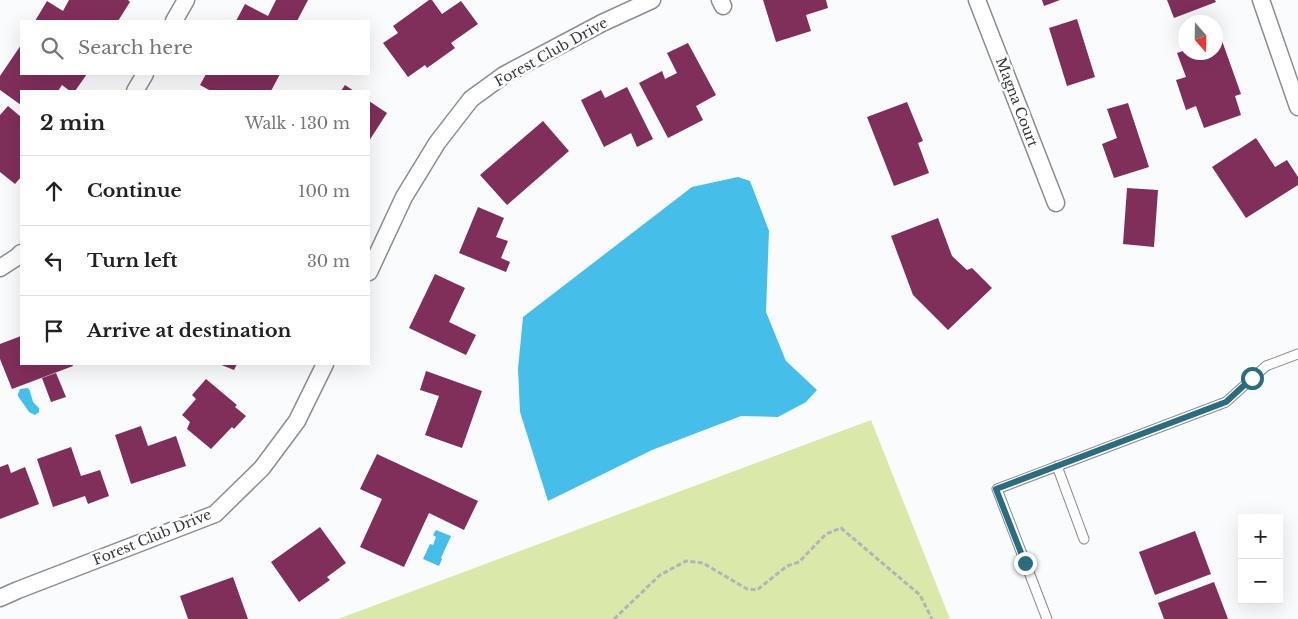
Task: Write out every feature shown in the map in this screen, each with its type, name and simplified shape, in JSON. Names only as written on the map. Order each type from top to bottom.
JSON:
[{"type":"street","points":[[175,20],[186,0]]},
{"type":"street","name":"Forest Club Drive","points":[[370,270],[404,197],[437,143],[471,99],[504,75],[602,23],[652,0]]},
{"type":"street","name":"Magna Court","points":[[977,0],[1056,203]]},
{"type":"street","points":[[1261,0],[1298,107]]},
{"type":"street","points":[[136,90],[144,75]]},
{"type":"street","points":[[0,268],[20,254]]},
{"type":"street","name":"Forest Club Drive","points":[[0,598],[215,514],[262,468],[297,421],[325,365]]},
{"type":"lane","points":[[1047,619],[996,489],[1226,402],[1266,366],[1298,354]]},
{"type":"lane","points":[[1057,466],[1084,539]]},
{"type":"path","points":[[614,619],[660,575],[686,561],[703,564],[747,590],[757,590],[787,566],[800,562],[826,534],[841,528],[920,595],[932,619]]},
{"type":"green space","points":[[871,420],[950,619],[338,619]]},
{"type":"water","points":[[738,177],[750,181],[769,231],[766,312],[786,361],[817,390],[806,402],[778,417],[741,416],[652,450],[548,501],[520,412],[518,369],[523,317],[692,187]]},
{"type":"water","points":[[28,388],[33,402],[39,408],[39,412],[35,415],[29,412],[18,396],[20,389]]},
{"type":"water","points":[[436,530],[451,536],[439,566],[423,559],[430,544],[433,545],[436,537],[433,535]]},
{"type":"building","points":[[69,0],[128,0],[130,2],[119,20],[36,20],[47,1],[63,11]]},
{"type":"building","points":[[276,0],[308,0],[298,20],[237,20],[245,4],[268,16]]},
{"type":"building","points":[[429,0],[432,0],[442,14],[461,1],[478,24],[451,43],[455,48],[427,68],[425,65],[408,77],[383,43],[398,33],[393,26]]},
{"type":"building","points":[[763,0],[826,0],[828,8],[806,15],[811,31],[776,42]]},
{"type":"building","points":[[1042,0],[1060,0],[1044,6]]},
{"type":"building","points":[[1167,0],[1215,0],[1216,2],[1178,15],[1174,18]]},
{"type":"building","points":[[1077,19],[1095,77],[1067,86],[1049,28]]},
{"type":"building","points":[[688,43],[716,95],[696,106],[703,120],[668,138],[639,83],[662,71],[665,79],[677,73],[667,53]]},
{"type":"building","points":[[1223,44],[1241,94],[1235,96],[1241,115],[1204,128],[1196,106],[1186,110],[1176,80],[1186,77],[1180,60],[1223,60]]},
{"type":"building","points":[[20,46],[20,75],[86,75],[76,90],[69,90],[62,85],[59,90],[20,90],[20,104],[0,90],[0,76]]},
{"type":"building","points":[[205,75],[279,75],[272,90],[209,90],[200,85]]},
{"type":"building","points":[[345,85],[352,90],[342,90]]},
{"type":"building","points":[[627,87],[653,139],[637,147],[631,133],[604,147],[581,100],[601,90],[605,98]]},
{"type":"building","points":[[370,102],[387,113],[370,139]]},
{"type":"building","points":[[907,102],[923,141],[918,143],[929,173],[894,186],[867,117]]},
{"type":"building","points":[[1128,103],[1149,167],[1114,178],[1102,144],[1117,138],[1107,109]]},
{"type":"building","points":[[8,106],[20,116],[20,178],[15,184],[0,172],[0,115]]},
{"type":"building","points":[[543,121],[569,151],[507,205],[480,175]]},
{"type":"building","points":[[1256,138],[1275,167],[1287,160],[1298,177],[1298,185],[1246,218],[1212,167]]},
{"type":"building","points":[[1127,188],[1158,190],[1154,247],[1123,244]]},
{"type":"building","points":[[478,207],[504,218],[496,237],[508,241],[501,258],[510,262],[506,272],[459,253]]},
{"type":"building","points":[[938,218],[952,256],[967,270],[972,268],[992,288],[948,330],[913,295],[891,236]]},
{"type":"building","points":[[435,274],[465,288],[449,322],[476,335],[466,355],[409,328]]},
{"type":"building","points":[[20,336],[20,365],[73,366],[12,389],[0,359],[0,344]]},
{"type":"building","points":[[222,365],[236,365],[234,370]]},
{"type":"building","points":[[426,371],[482,391],[462,448],[425,435],[439,396],[420,390]]},
{"type":"building","points":[[56,373],[66,397],[51,402],[42,378]]},
{"type":"building","points":[[206,379],[237,405],[235,407],[246,416],[234,429],[232,427],[211,449],[187,429],[190,422],[182,415],[196,399],[192,395]]},
{"type":"building","points":[[141,426],[148,446],[176,436],[186,466],[131,484],[115,435]]},
{"type":"building","points":[[71,447],[81,476],[100,470],[109,496],[88,504],[85,496],[53,507],[37,459]]},
{"type":"building","points":[[377,454],[478,501],[464,530],[429,513],[404,567],[360,547],[382,499],[360,489]]},
{"type":"building","points":[[8,464],[11,473],[25,467],[39,504],[0,519],[0,467]]},
{"type":"building","points":[[320,527],[346,563],[327,577],[330,580],[299,602],[271,562]]},
{"type":"building","points":[[1195,531],[1211,574],[1155,595],[1139,552]]},
{"type":"building","points":[[233,577],[248,619],[188,619],[180,596]]},
{"type":"building","points":[[1214,582],[1228,619],[1164,619],[1158,603]]},
{"type":"route","points":[[1025,563],[996,489],[1226,402],[1252,378]]}]
